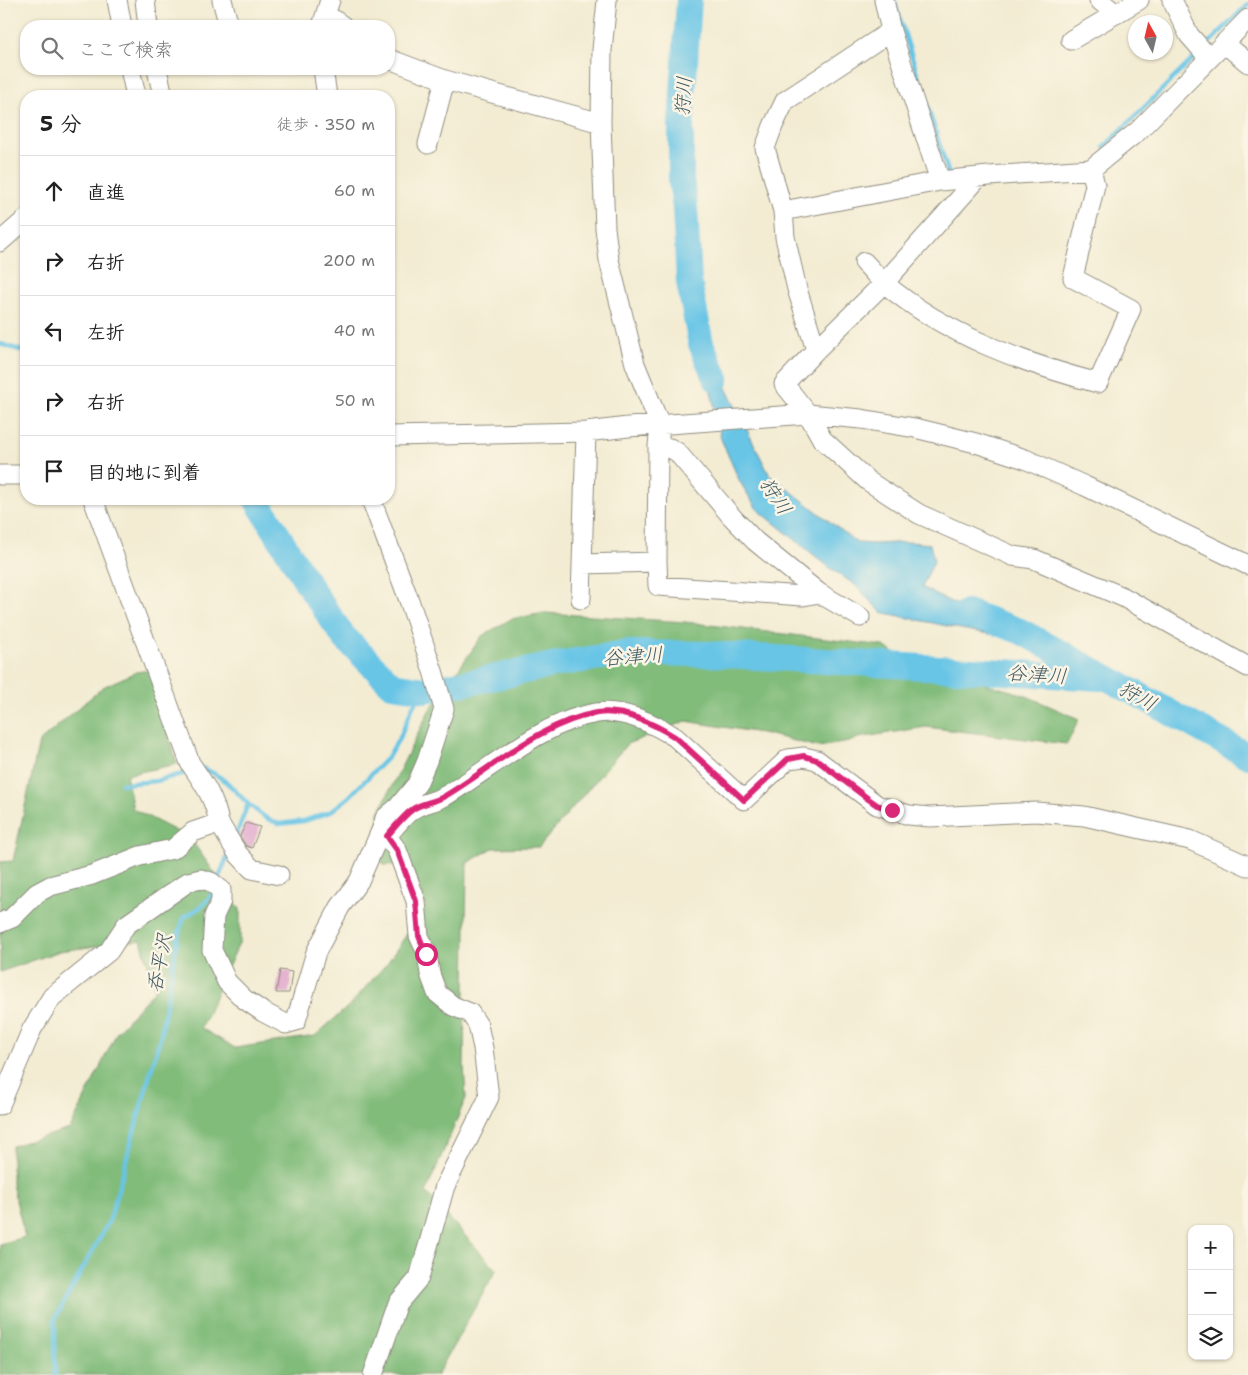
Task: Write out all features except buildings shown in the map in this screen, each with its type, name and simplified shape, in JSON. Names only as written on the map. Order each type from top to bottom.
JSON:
[{"type":"street","points":[[117,0],[121,20]]},
{"type":"street","points":[[145,0],[147,20]]},
{"type":"street","points":[[222,0],[227,20]]},
{"type":"street","points":[[607,0],[602,50],[601,124],[605,228],[609,260],[636,364],[660,425],[658,446],[658,586],[803,596],[819,593]]},
{"type":"street","points":[[884,0],[891,30],[940,181]]},
{"type":"street","points":[[1100,0],[1116,14]]},
{"type":"street","points":[[1071,40],[1139,0]]},
{"type":"street","points":[[1172,0],[1189,35],[1209,58]]},
{"type":"street","points":[[783,211],[940,181],[1091,169],[1138,132],[1248,19]]},
{"type":"street","points":[[816,350],[797,289],[785,237],[783,211],[765,148],[785,101],[891,30]]},
{"type":"street","points":[[1224,44],[1248,62]]},
{"type":"street","points":[[395,61],[445,80],[601,124]]},
{"type":"street","points":[[131,75],[135,90]]},
{"type":"street","points":[[158,75],[162,90]]},
{"type":"street","points":[[324,75],[326,90]]},
{"type":"street","points":[[428,144],[445,80]]},
{"type":"street","points":[[864,262],[884,283],[940,322],[977,341],[1055,371],[1098,382],[1131,309],[1072,278],[1095,185],[1091,169]]},
{"type":"street","points":[[979,177],[884,283],[784,384],[800,414],[822,439],[868,481],[919,514],[1013,556],[1034,559],[1123,597],[1248,668]]},
{"type":"street","points":[[0,242],[20,224]]},
{"type":"street","points":[[395,436],[586,432],[800,414],[861,418],[915,428],[976,443],[1025,459],[1248,565]]},
{"type":"street","points":[[581,598],[586,432]]},
{"type":"street","points":[[658,446],[670,448],[677,452],[755,541],[819,593],[860,617]]},
{"type":"street","points":[[0,475],[20,475]]},
{"type":"street","points":[[96,505],[190,763],[210,792],[217,811],[218,822],[238,854],[252,869],[279,875]]},
{"type":"street","points":[[0,1104],[32,1028],[52,997],[109,950],[126,925],[188,882],[201,879],[211,882],[221,890],[221,901],[214,916],[212,950],[227,982],[244,999],[263,1012],[286,1024],[296,1021],[316,952],[340,907],[359,881],[385,831],[385,818],[398,807],[417,784],[427,762],[444,709],[412,609],[373,505]]},
{"type":"street","points":[[582,564],[657,562]]},
{"type":"street","points":[[385,831],[414,808],[443,797],[536,737],[570,720],[599,713],[632,717],[665,730],[744,800],[788,759],[804,756],[817,760],[877,805],[909,815],[930,817],[1036,812],[1084,816],[1190,840],[1248,866]]},
{"type":"street","points":[[0,923],[12,918],[37,894],[50,886],[92,874],[140,856],[173,849],[193,832],[218,822]]},
{"type":"street","points":[[373,1375],[398,1303],[419,1278],[445,1186],[489,1097],[478,1025],[470,1013],[453,1006],[437,992],[419,936],[416,901],[397,850],[385,831]]},
{"type":"green space","points":[[545,613],[685,622],[884,646],[907,662],[1022,694],[1079,719],[1067,744],[926,727],[858,738],[849,742],[818,747],[767,734],[686,721],[627,744],[539,847],[493,848],[467,863],[464,1066],[466,1098],[426,1192],[496,1270],[437,1375],[0,1375],[0,1244],[25,1237],[12,1184],[12,1146],[70,1129],[117,1032],[155,990],[141,940],[60,951],[0,972],[0,862],[13,861],[39,742],[103,687],[136,672],[150,670],[177,764],[126,775],[133,809],[190,838],[240,909],[240,941],[201,1028],[235,1048],[315,1036],[352,1003],[388,962],[426,906],[410,864],[384,865],[378,853],[379,812],[429,711],[482,636],[511,619]]},
{"type":"water","points":[[699,334],[769,474],[857,543],[910,542],[930,544],[934,561],[922,587],[942,598],[1032,637],[1001,636],[881,612],[855,585],[830,568],[757,509],[740,482],[721,439]]},
{"type":"waterway","name":"狩川","points":[[689,0],[681,124],[681,181],[685,208],[689,282],[701,344],[716,379]]},
{"type":"waterway","points":[[894,0],[949,175]]},
{"type":"waterway","points":[[1205,47],[1248,4]]},
{"type":"waterway","points":[[1104,147],[1198,54]]},
{"type":"waterway","points":[[0,344],[20,350]]},
{"type":"waterway","name":"谷津川","points":[[260,505],[311,589],[344,637],[392,685],[425,690],[557,664],[627,653],[710,654],[1100,678]]},
{"type":"waterway","name":"狩川","points":[[967,612],[1020,631],[1248,756]]},
{"type":"waterway","name":"呑平沢","points":[[235,838],[248,804],[266,818],[279,824],[304,821],[330,812],[349,797],[388,757],[401,735],[413,706],[425,690]]},
{"type":"waterway","points":[[201,768],[221,778],[248,804]]},
{"type":"waterway","points":[[122,784],[156,781],[186,773]]},
{"type":"waterway","name":"呑平沢","points":[[217,882],[230,850]]},
{"type":"waterway","name":"呑平沢","points":[[55,1375],[55,1319],[110,1219],[161,1034],[178,936],[184,917],[205,903],[213,891]]},
{"type":"route","points":[[426,954],[419,936],[416,901],[397,850],[387,836],[414,808],[443,797],[536,737],[570,720],[599,713],[619,714],[665,730],[744,800],[788,759],[804,756],[817,760],[877,805],[892,810]]}]
